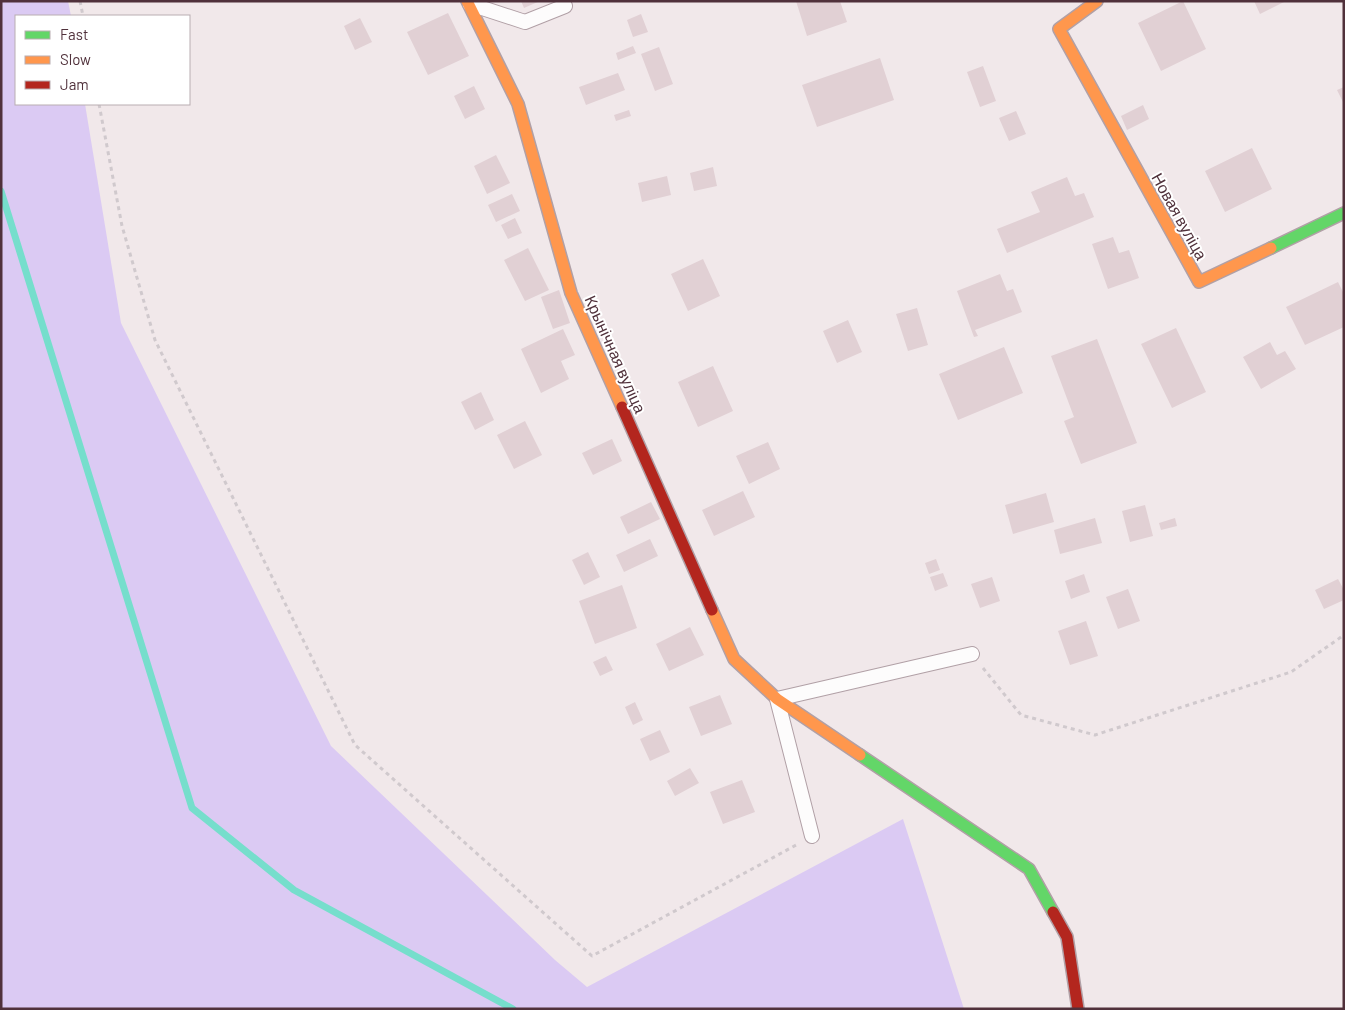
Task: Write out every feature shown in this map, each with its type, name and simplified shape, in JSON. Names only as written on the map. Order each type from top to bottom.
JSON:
[{"type":"street","name":"Новая вуліца","points":[[1097,1],[1059,29],[1113,130],[1199,282],[1344,213]]},
{"type":"street","name":"Крынічная вуліца","points":[[468,3],[518,104],[570,293],[734,659],[777,699],[1029,869],[1067,937],[1078,1009]]},
{"type":"lane","points":[[468,3],[525,22],[565,6]]},
{"type":"lane","points":[[812,836],[777,699],[972,654]]},
{"type":"path","points":[[80,1],[83,15]]},
{"type":"path","points":[[99,105],[122,226],[155,340],[355,746],[592,956],[812,836]]},
{"type":"path","points":[[972,654],[1021,715],[1095,735],[1291,672],[1344,636]]},
{"type":"shaded area","points":[[1,1],[68,1],[71,15],[15,15],[15,105],[85,105],[121,323],[331,746],[555,960],[587,987],[903,819],[964,1009],[1,1009]]},
{"type":"building","points":[[521,1],[540,1],[524,8]]},
{"type":"building","points":[[796,1],[840,1],[847,22],[807,36]]},
{"type":"building","points":[[1183,1],[1206,49],[1161,71],[1138,23]]},
{"type":"building","points":[[1254,1],[1286,1],[1260,14]]},
{"type":"building","points":[[448,13],[469,56],[428,75],[407,32]]},
{"type":"building","points":[[641,14],[648,32],[633,37],[627,20]]},
{"type":"building","points":[[360,18],[372,42],[355,50],[344,26]]},
{"type":"building","points":[[633,46],[636,53],[618,60],[616,53]]},
{"type":"building","points":[[659,47],[673,84],[655,91],[641,54]]},
{"type":"building","points":[[880,58],[894,100],[817,127],[802,85]]},
{"type":"building","points":[[983,66],[996,101],[980,107],[967,72]]},
{"type":"building","points":[[618,73],[625,90],[586,105],[579,87]]},
{"type":"building","points":[[474,86],[485,109],[465,119],[454,96]]},
{"type":"building","points":[[1344,87],[1344,104],[1337,90]]},
{"type":"building","points":[[1143,105],[1149,119],[1127,130],[1121,116]]},
{"type":"building","points":[[629,110],[631,116],[616,121],[614,115]]},
{"type":"building","points":[[1016,111],[1026,134],[1009,141],[999,118]]},
{"type":"building","points":[[1252,148],[1272,189],[1225,212],[1205,171]]},
{"type":"building","points":[[496,155],[510,183],[487,194],[474,166]]},
{"type":"building","points":[[713,167],[717,186],[694,191],[690,173]]},
{"type":"building","points":[[667,176],[671,195],[642,202],[638,183]]},
{"type":"building","points":[[1067,177],[1075,196],[1084,193],[1094,217],[1007,253],[997,229],[1040,212],[1031,192]]},
{"type":"building","points":[[512,194],[520,211],[496,222],[488,205]]},
{"type":"building","points":[[515,218],[522,233],[508,239],[501,225]]},
{"type":"building","points":[[1113,237],[1119,253],[1129,250],[1139,278],[1108,289],[1092,244]]},
{"type":"building","points":[[528,248],[549,290],[525,301],[504,260]]},
{"type":"building","points":[[703,259],[720,296],[688,311],[671,274]]},
{"type":"building","points":[[1000,274],[1007,291],[1013,289],[1022,312],[975,330],[978,336],[974,337],[957,291]]},
{"type":"building","points":[[1338,282],[1344,294],[1344,327],[1305,345],[1286,307]]},
{"type":"building","points":[[559,290],[570,323],[553,329],[541,297]]},
{"type":"building","points":[[917,308],[928,345],[908,351],[896,314]]},
{"type":"building","points":[[848,320],[862,352],[837,363],[823,331]]},
{"type":"building","points":[[1176,328],[1206,392],[1172,408],[1141,344]]},
{"type":"building","points":[[563,329],[575,355],[561,361],[569,379],[541,393],[521,349]]},
{"type":"building","points":[[1097,339],[1137,443],[1081,464],[1064,421],[1074,417],[1051,356]]},
{"type":"building","points":[[1270,342],[1277,355],[1285,351],[1296,369],[1261,389],[1243,357]]},
{"type":"building","points":[[1004,347],[1023,393],[958,420],[939,374]]},
{"type":"building","points":[[713,366],[733,411],[698,427],[678,382]]},
{"type":"building","points":[[481,392],[494,420],[475,430],[461,402]]},
{"type":"building","points":[[525,421],[542,455],[514,469],[497,435]]},
{"type":"building","points":[[612,439],[622,461],[593,475],[582,453]]},
{"type":"building","points":[[768,442],[780,469],[749,484],[736,456]]},
{"type":"building","points":[[743,491],[755,517],[714,536],[702,510]]},
{"type":"building","points":[[1046,493],[1054,522],[1013,534],[1005,505]]},
{"type":"building","points":[[651,502],[660,519],[628,534],[620,517]]},
{"type":"building","points":[[1145,505],[1153,536],[1130,542],[1122,511]]},
{"type":"building","points":[[1095,518],[1102,543],[1060,554],[1054,530]]},
{"type":"building","points":[[1175,518],[1177,526],[1161,530],[1159,523]]},
{"type":"building","points":[[650,539],[658,556],[624,572],[616,555]]},
{"type":"building","points":[[588,552],[600,577],[584,585],[572,560]]},
{"type":"building","points":[[936,559],[940,570],[929,574],[925,563]]},
{"type":"building","points":[[943,573],[948,586],[935,591],[930,577]]},
{"type":"building","points":[[1084,574],[1090,592],[1071,599],[1065,581]]},
{"type":"building","points":[[992,577],[1000,601],[980,608],[971,584]]},
{"type":"building","points":[[1338,579],[1344,590],[1344,600],[1324,609],[1315,590]]},
{"type":"building","points":[[622,585],[637,628],[595,644],[579,601]]},
{"type":"building","points":[[1128,589],[1140,621],[1118,629],[1106,597]]},
{"type":"building","points":[[1086,621],[1098,656],[1070,665],[1058,631]]},
{"type":"building","points":[[690,627],[704,655],[669,671],[656,644]]},
{"type":"building","points":[[606,656],[613,670],[600,676],[593,662]]},
{"type":"building","points":[[720,695],[732,724],[701,736],[689,707]]},
{"type":"building","points":[[635,702],[643,720],[633,725],[625,707]]},
{"type":"building","points":[[660,730],[670,752],[650,761],[640,739]]},
{"type":"building","points":[[690,768],[699,783],[675,796],[667,781]]},
{"type":"building","points":[[742,780],[755,812],[723,824],[710,792]]},
{"type":"waterway","points":[[1,191],[192,808],[294,890],[513,1009]]},
{"type":"traffic: fast","points":[[1271,248],[1344,213]]},
{"type":"traffic: fast","points":[[860,755],[1029,869],[1053,912]]},
{"type":"traffic: slow","points":[[467,1],[518,104],[571,293],[622,407]]},
{"type":"traffic: slow","points":[[1097,1],[1059,29],[1199,282],[1271,248]]},
{"type":"traffic: slow","points":[[712,610],[734,659],[777,699],[860,755]]},
{"type":"traffic: jam","points":[[622,407],[712,610]]},
{"type":"traffic: jam","points":[[1053,912],[1067,937],[1078,1009]]}]
